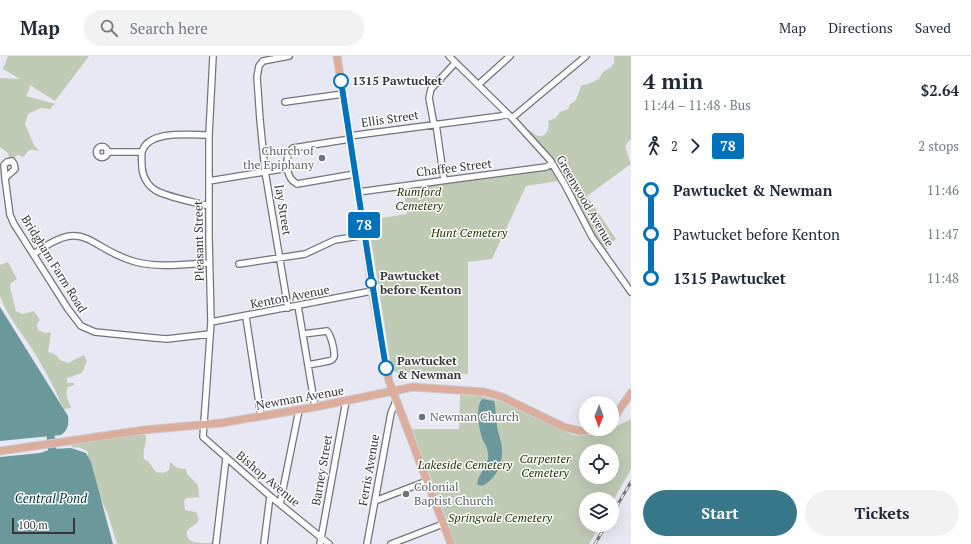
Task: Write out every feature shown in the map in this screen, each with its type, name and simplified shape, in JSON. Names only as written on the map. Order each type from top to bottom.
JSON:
[{"type":"main road","points":[[337,56],[365,235],[372,291],[387,375],[451,544]]},
{"type":"main road","name":"Newman Avenue","points":[[0,451],[144,430],[203,425],[261,416],[315,407],[412,387],[485,392],[502,397],[564,428],[579,431]]},
{"type":"main road","points":[[619,410],[631,393]]},
{"type":"street","name":"Pleasant Street","points":[[203,425],[211,322],[209,263],[209,135],[213,56]]},
{"type":"street","name":"Jay Street","points":[[288,308],[265,171],[257,72],[263,61],[289,56]]},
{"type":"street","points":[[479,84],[510,56]]},
{"type":"street","points":[[512,118],[586,56]]},
{"type":"street","points":[[444,180],[430,93],[452,58]]},
{"type":"street","name":"Greenwood Avenue","points":[[452,58],[512,118],[552,164],[592,237],[631,292]]},
{"type":"street","points":[[285,102],[343,94]]},
{"type":"street","name":"Ellis Street","points":[[288,168],[287,156],[293,148],[435,124],[508,114]]},
{"type":"street","points":[[209,135],[166,135],[149,142],[142,152],[143,175],[146,182],[158,192],[209,206]]},
{"type":"street","points":[[107,152],[142,152]]},
{"type":"street","name":"Chaffee Street","points":[[358,192],[546,167],[552,164]]},
{"type":"street","points":[[209,181],[288,168],[291,179],[297,184],[355,174]]},
{"type":"street","name":"Bridgham Farm Road","points":[[5,178],[10,215],[14,224],[81,326],[87,330],[95,332],[167,339],[210,334]]},
{"type":"street","points":[[34,254],[54,241],[68,236],[77,235],[90,239],[116,254],[137,262],[160,265],[209,263]]},
{"type":"street","points":[[239,264],[309,252],[335,240],[365,235]]},
{"type":"street","name":"Kenton Avenue","points":[[211,322],[372,291]]},
{"type":"street","points":[[298,306],[315,407]]},
{"type":"street","points":[[246,316],[261,416]]},
{"type":"street","points":[[303,334],[327,332],[331,336],[334,355],[332,360],[308,365]]},
{"type":"street","name":"Barney Street","points":[[320,544],[346,401]]},
{"type":"street","name":"Ferris Avenue","points":[[367,544],[391,413],[396,401]]},
{"type":"street","points":[[280,504],[299,410]]},
{"type":"street","name":"Bishop Avenue","points":[[203,425],[203,438],[270,496],[329,544]]},
{"type":"street","points":[[216,544],[226,458]]},
{"type":"street","points":[[375,501],[427,482]]},
{"type":"street","points":[[264,544],[270,496]]},
{"type":"street","points":[[391,544],[443,524]]},
{"type":"green space","points":[[8,56],[89,56],[55,101],[30,85],[26,96],[56,104],[52,106],[51,109],[41,108],[28,114],[25,124],[34,145],[39,151],[30,150],[23,157],[19,155],[16,156],[13,162],[8,161],[8,153],[0,147],[0,78],[20,79],[3,69]]},
{"type":"green space","points":[[614,56],[631,56],[631,139],[625,146],[631,164],[587,196],[616,239],[603,253],[564,183],[526,133],[529,130],[538,136],[546,134],[549,126],[548,121],[556,118],[560,112],[568,109],[570,104],[575,101],[582,85],[599,79],[602,73],[614,63]]},
{"type":"green space","points":[[552,168],[558,181],[526,186],[492,259],[468,262],[468,374],[398,373],[394,371],[391,366],[368,220],[407,214],[403,188]]},
{"type":"green space","points":[[8,262],[17,279],[11,283],[10,287],[16,311],[22,314],[34,311],[40,320],[37,323],[38,330],[45,333],[50,332],[51,334],[48,352],[54,354],[60,360],[68,363],[84,355],[87,361],[82,373],[67,378],[67,383],[74,383],[74,385],[68,387],[66,393],[71,408],[64,409],[41,364],[10,317],[3,303],[0,296],[0,265]]},
{"type":"green space","points":[[460,395],[481,396],[502,402],[573,435],[579,436],[619,436],[619,425],[631,419],[631,469],[618,492],[579,492],[579,532],[596,532],[589,544],[455,544],[412,429],[459,429]]},
{"type":"green space","points":[[139,429],[137,435],[146,435],[144,459],[148,461],[156,472],[163,473],[169,470],[170,462],[178,468],[186,469],[187,474],[198,485],[199,497],[186,498],[184,501],[185,510],[196,512],[198,517],[198,522],[187,531],[188,538],[194,542],[210,543],[213,541],[214,534],[217,537],[216,544],[117,544],[107,512],[98,494],[88,458],[88,452],[81,448],[72,447],[70,441]]},
{"type":"water","points":[[0,307],[68,416],[68,427],[61,435],[0,441]]},
{"type":"water","points":[[482,399],[494,401],[502,456],[500,466],[494,476],[482,486],[477,484],[478,479],[486,465],[488,458],[487,449],[482,438],[478,418],[479,407]]},
{"type":"water","name":"Central Pond","points":[[71,448],[86,453],[91,462],[113,544],[0,544],[0,457],[40,453],[52,449]]},
{"type":"waterway","points":[[49,426],[53,460]]},
{"type":"railway","points":[[619,502],[631,482]]},
{"type":"railway","points":[[595,544],[602,532]]},
{"type":"bus line","name":"78","points":[[341,81],[364,228],[372,291],[386,368]]},
{"type":"place","name":"1315 Pawtucket","points":[[341,81]]},
{"type":"place","name":"Church of the Epiphany","points":[[322,158]]},
{"type":"place","name":"Pawtucket before Kenton","points":[[371,283]]},
{"type":"place","name":"Pawtucket & Newman","points":[[386,368]]},
{"type":"place","name":"Newman Church","points":[[422,417]]},
{"type":"place","name":"Colonial Baptist Church","points":[[406,494]]},
{"type":"park label","name":"Rumford Cemetery","points":[[419,199]]},
{"type":"park label","name":"Hunt Cemetery","points":[[469,233]]},
{"type":"park label","name":"Lakeside Cemetery","points":[[465,465]]},
{"type":"park label","name":"Carpenter Cemetery","points":[[545,466]]},
{"type":"park label","name":"Springvale Cemetery","points":[[500,518]]}]
